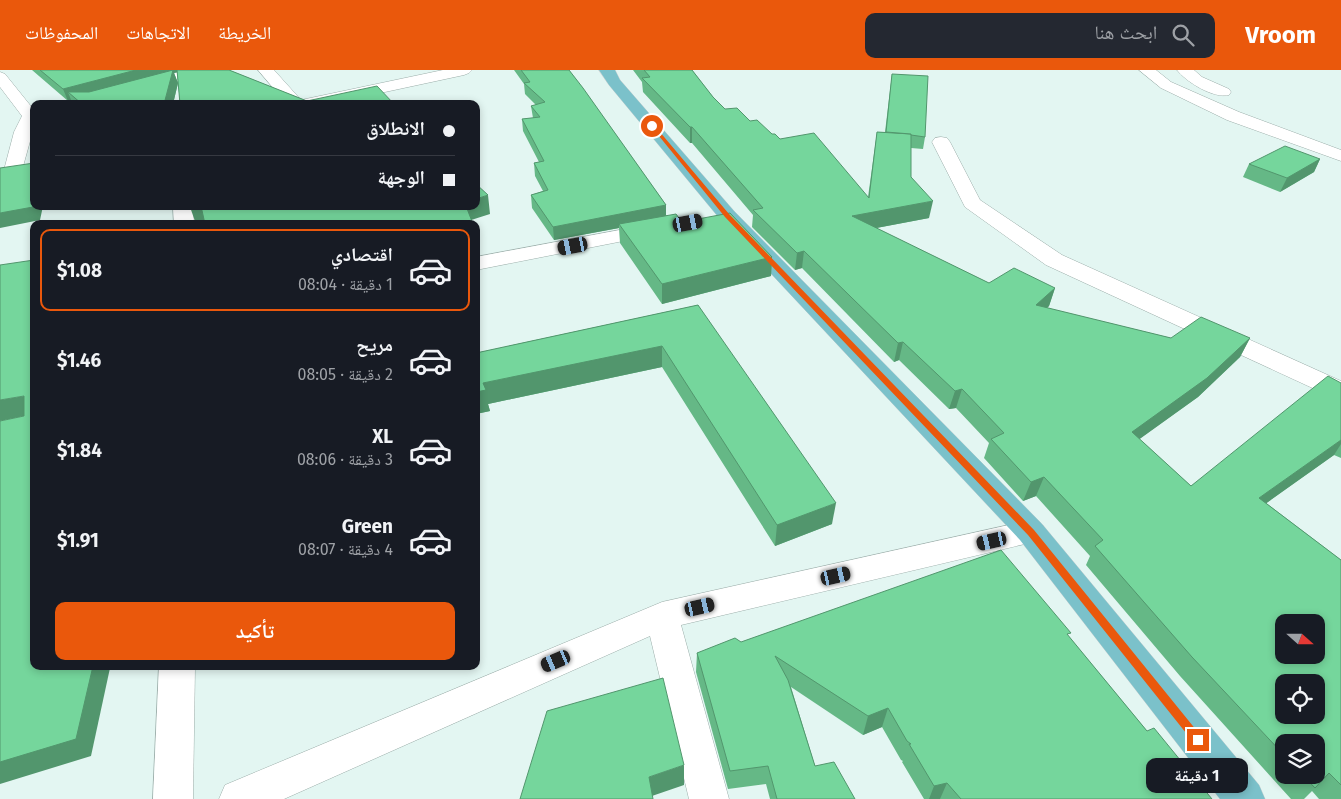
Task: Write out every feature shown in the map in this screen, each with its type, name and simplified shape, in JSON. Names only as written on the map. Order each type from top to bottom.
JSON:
[{"type":"main road","points":[[607,70],[614,82],[717,217],[1031,532],[1245,799]]},
{"type":"street","points":[[91,100],[204,70]]},
{"type":"street","points":[[266,70],[292,100]]},
{"type":"street","points":[[325,100],[464,70]]},
{"type":"street","points":[[1147,70],[1166,85],[1233,116],[1341,156]]},
{"type":"street","points":[[1185,70],[1197,80],[1239,99]]},
{"type":"street","points":[[0,77],[30,113]]},
{"type":"street","points":[[30,117],[15,134],[7,172],[30,167]]},
{"type":"street","points":[[940,142],[972,203],[1054,260],[1341,390]]},
{"type":"street","points":[[480,263],[679,225]]},
{"type":"street","points":[[239,799],[662,616],[1031,532]]},
{"type":"street","points":[[662,616],[709,799]]},
{"type":"street","points":[[173,799],[177,670]]},
{"type":"building","points":[[40,70],[136,70],[63,89]]},
{"type":"building","points":[[173,70],[165,100],[77,100],[68,92],[89,92]]},
{"type":"building","points":[[177,70],[229,70],[304,100],[180,100]]},
{"type":"building","points":[[521,70],[569,70],[666,205],[553,227],[531,195],[548,190],[534,163],[544,161],[522,119],[540,117],[531,106],[545,102],[524,83],[530,82]]},
{"type":"building","points":[[644,70],[692,70],[725,109],[737,108],[750,121],[757,120],[780,139],[814,133],[869,198],[877,132],[911,134],[911,177],[933,201],[852,216],[989,283],[1014,268],[1055,288],[1036,305],[1171,338],[1201,317],[1250,338],[1207,378],[1132,432],[1191,486],[1328,376],[1341,383],[1341,440],[1259,498],[1341,560],[1341,785],[1329,773],[1325,777],[1325,734],[1275,734],[1275,745],[1192,657],[1095,546],[1103,540],[1044,477],[1031,482],[991,439],[1004,433],[962,389],[955,391],[903,342],[898,343],[804,251],[797,253],[753,210],[763,208],[692,127],[642,78],[650,77]]},
{"type":"building","points":[[892,74],[928,76],[925,137],[886,132]]},
{"type":"building","points":[[377,86],[390,100],[312,100]]},
{"type":"building","points":[[1285,146],[1320,159],[1287,178],[1249,164]]},
{"type":"building","points":[[30,164],[30,208],[0,213],[0,168]]},
{"type":"building","points":[[480,188],[488,195],[480,198]]},
{"type":"building","points":[[202,210],[468,210],[471,220],[204,220]]},
{"type":"building","points":[[730,213],[772,257],[662,284],[619,224],[676,214],[682,222]]},
{"type":"building","points":[[30,261],[30,670],[92,670],[76,739],[0,762],[0,421],[24,416],[24,396],[0,400],[0,265]]},
{"type":"building","points":[[698,305],[836,503],[777,525],[662,346],[483,383],[486,390],[480,391],[480,352]]},
{"type":"building","points":[[1001,550],[1071,633],[1067,634],[1147,731],[1154,728],[1212,799],[961,799],[947,783],[934,786],[909,744],[911,744],[907,741],[888,708],[868,716],[775,656],[788,680],[815,766],[834,762],[855,799],[777,799],[768,766],[730,771],[697,653],[735,638],[741,642]]},
{"type":"building","points":[[663,678],[684,765],[649,777],[653,799],[520,799],[547,711]]},
{"type":"route","points":[[652,126],[727,216],[1031,532],[1198,740]]}]
